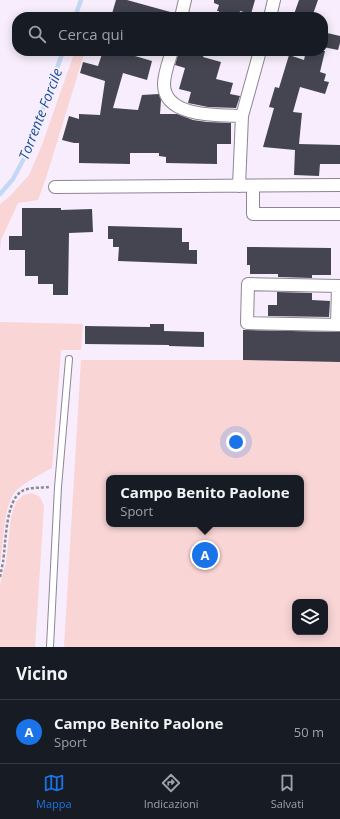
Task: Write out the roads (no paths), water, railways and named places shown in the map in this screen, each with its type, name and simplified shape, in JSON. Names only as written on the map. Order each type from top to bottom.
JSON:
[{"type":"street","points":[[182,12],[185,0]]},
{"type":"street","points":[[271,12],[274,0]]},
{"type":"street","points":[[171,56],[164,85],[168,99],[182,110],[197,113],[242,116]]},
{"type":"street","points":[[239,186],[242,116],[259,56]]},
{"type":"street","points":[[253,186],[253,214],[340,214]]},
{"type":"street","points":[[55,187],[340,186]]},
{"type":"street","points":[[248,284],[339,286],[338,325],[247,323],[248,284]]},
{"type":"lane","points":[[50,647],[58,487],[69,359]]},
{"type":"waterway","name":"Torrente Forcile","points":[[77,12],[81,0]]},
{"type":"waterway","name":"Torrente Forcile","points":[[0,194],[13,179],[29,149],[61,56]]},
{"type":"place","name":"Campo Benito Paolone","points":[[205,555]]}]
